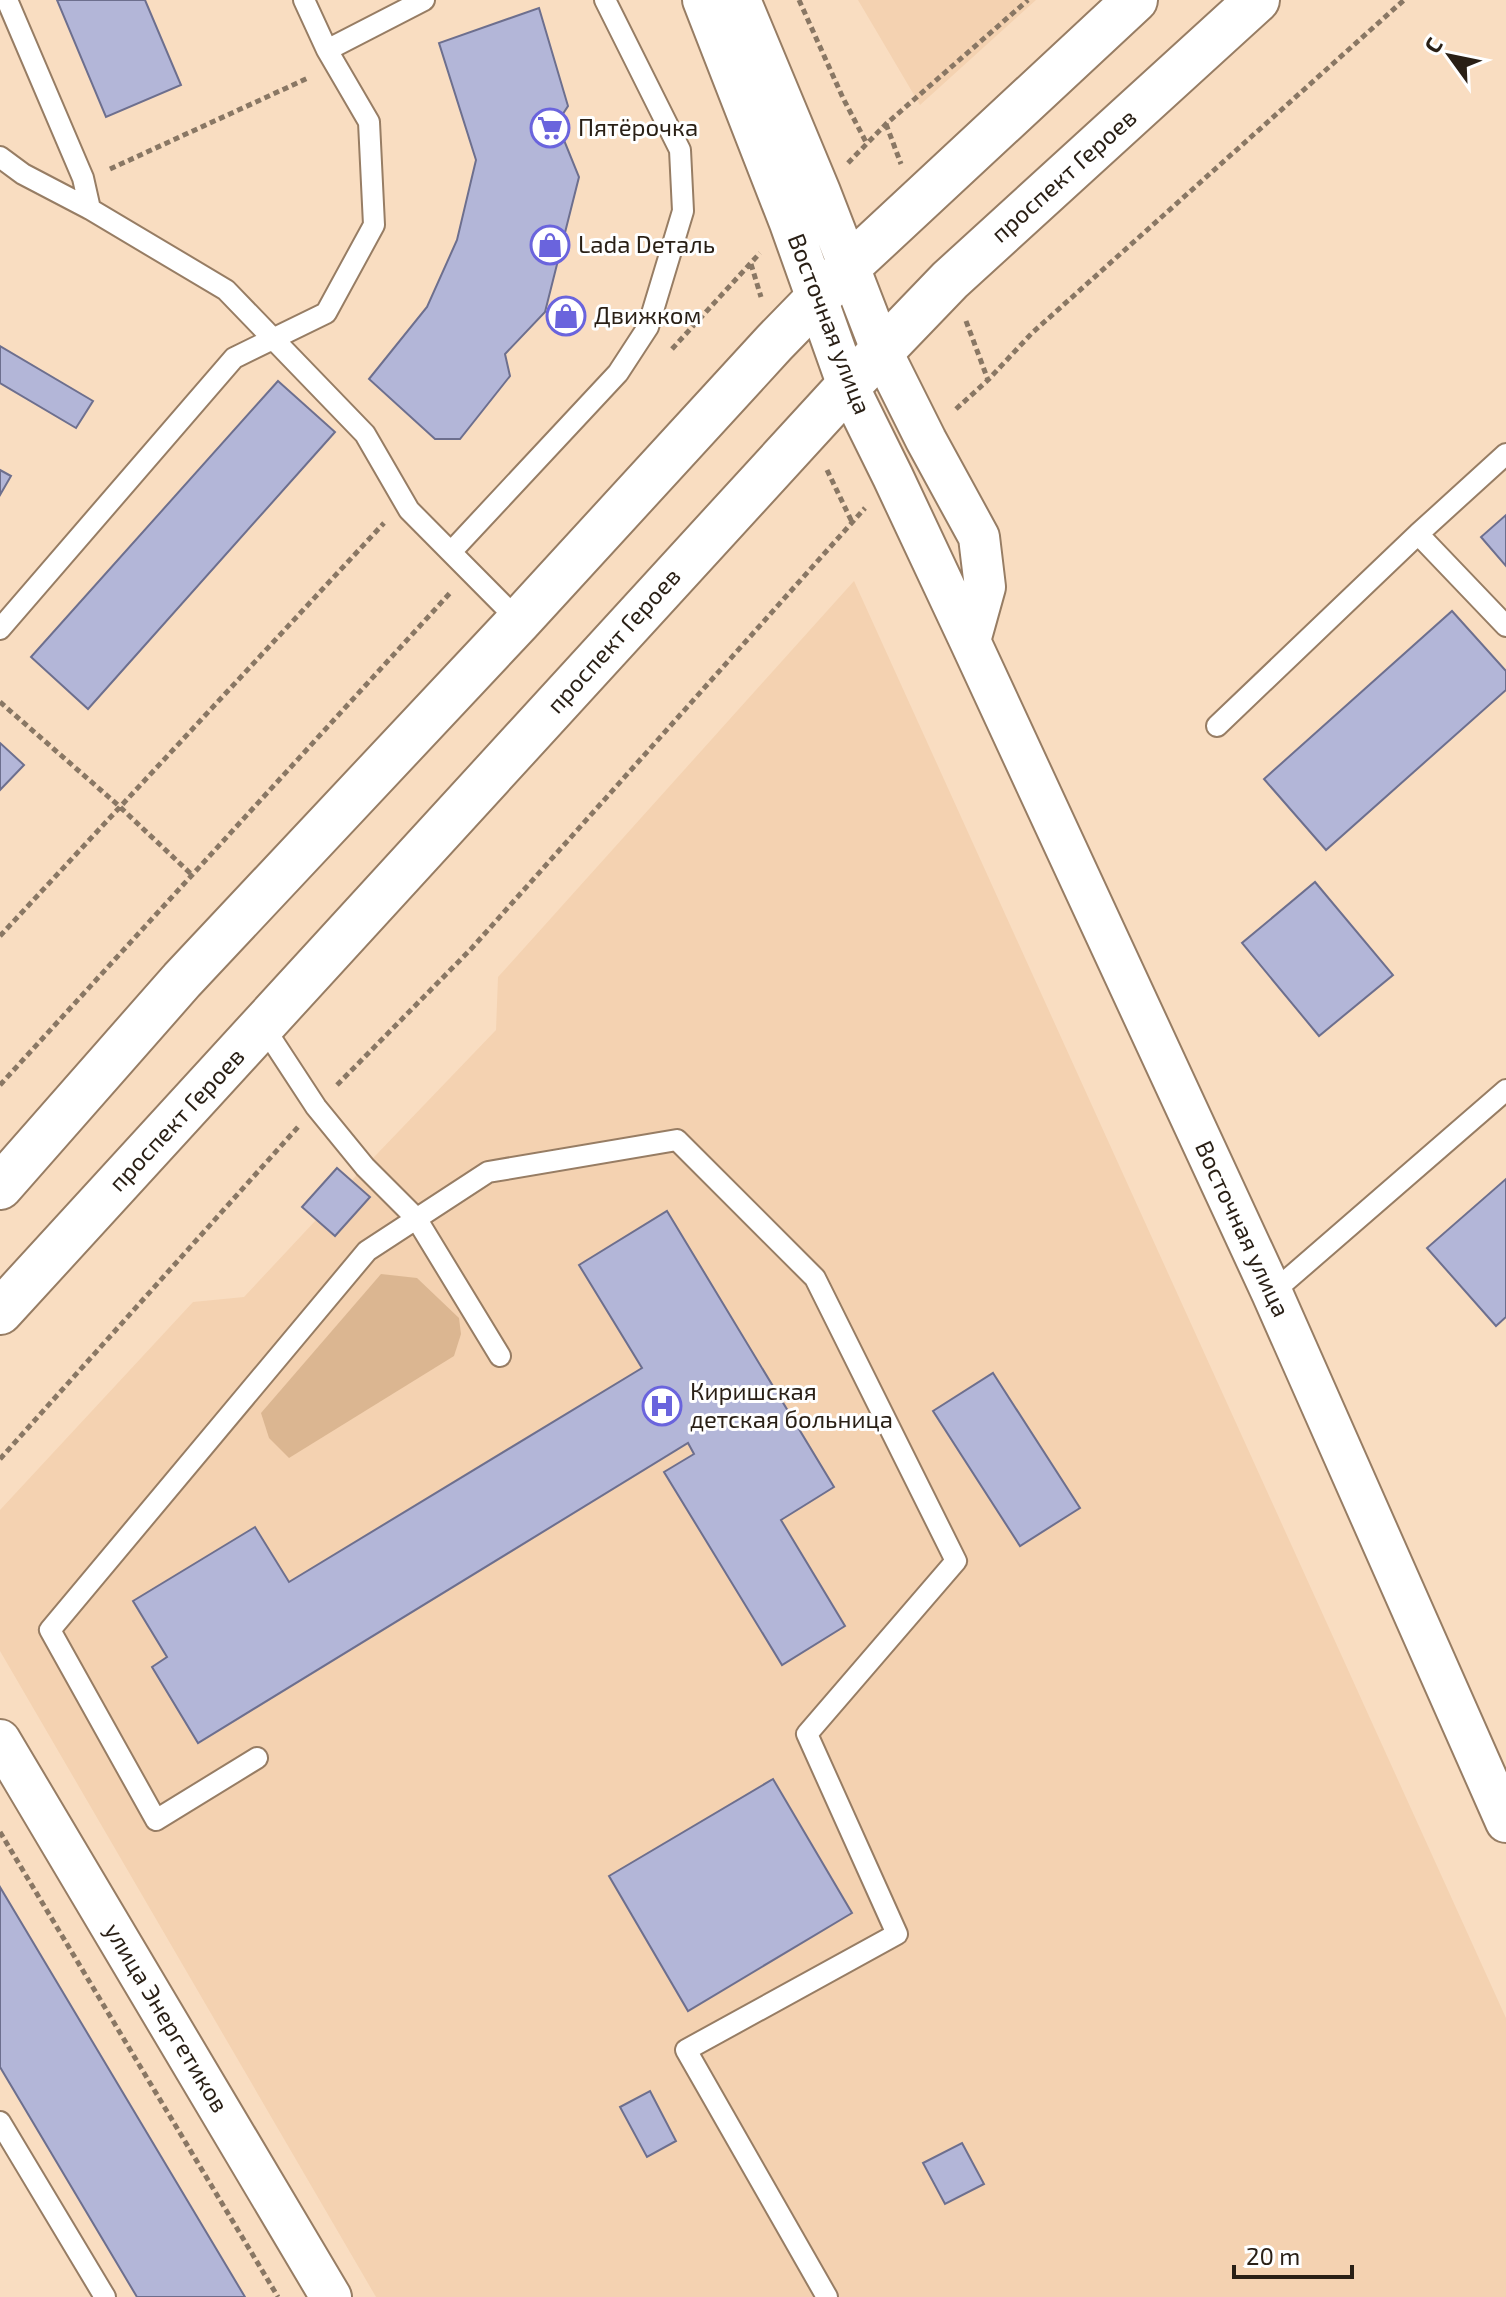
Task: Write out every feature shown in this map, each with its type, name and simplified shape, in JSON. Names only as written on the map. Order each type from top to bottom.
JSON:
[{"type":"main road","points":[[0,1187],[182,980],[519,621],[774,343],[849,266],[1135,0]]},
{"type":"main road","name":"проспект Героев","points":[[0,1312],[848,386],[950,280],[1257,0]]},
{"type":"street","name":"Восточная улица","points":[[703,0],[790,223],[848,386],[970,641],[1272,1293],[1506,1822]]},
{"type":"street","name":"Восточная улица","points":[[740,0],[882,352],[979,537],[985,587],[970,641]]},
{"type":"street","name":"улица Энергетиков","points":[[0,1740],[331,2297]]},
{"type":"lane","points":[[7,0],[83,178],[90,209]]},
{"type":"lane","points":[[0,629],[234,358],[326,313],[374,225],[369,122],[331,58],[304,0]]},
{"type":"lane","points":[[331,58],[424,0]]},
{"type":"lane","points":[[451,552],[618,373],[648,327],[683,211],[680,150],[605,0]]},
{"type":"lane","points":[[0,157],[23,174],[90,209],[226,290],[365,434],[409,510],[519,621]]},
{"type":"lane","points":[[1217,726],[1506,454]]},
{"type":"lane","points":[[1418,534],[1506,626]]},
{"type":"lane","points":[[263,1026],[316,1107],[365,1167],[416,1218],[500,1356]]},
{"type":"lane","points":[[1272,1293],[1506,1090]]},
{"type":"lane","points":[[257,1758],[156,1820],[50,1630],[367,1251],[488,1172],[677,1140],[815,1278],[956,1561],[807,1734],[897,1934],[686,2050],[827,2297]]},
{"type":"lane","points":[[0,2122],[105,2297]]},
{"type":"path","points":[[799,0],[867,144],[1028,0]]},
{"type":"path","points":[[955,410],[1032,333],[1404,0]]},
{"type":"path","points":[[83,178],[106,171],[331,58]]},
{"type":"path","points":[[665,357],[751,263]]},
{"type":"path","points":[[0,936],[382,524],[409,510]]},
{"type":"path","points":[[0,1459],[316,1107],[471,949],[852,522]]},
{"type":"path","points":[[0,1085],[471,570]]},
{"type":"path","points":[[0,702],[191,874]]},
{"type":"path","points":[[0,1832],[278,2297]]},
{"type":"shaded area","points":[[858,0],[1036,0],[920,105]]},
{"type":"shaded area","name":"Киришская детская больница","points":[[854,581],[1506,2018],[1506,2297],[376,2297],[0,1651],[0,1510],[193,1302],[244,1297],[316,1220],[302,1207],[337,1168],[352,1180],[496,1030],[498,977]]},
{"type":"shaded area","points":[[381,1274],[417,1278],[459,1318],[461,1334],[454,1356],[289,1458],[269,1438],[261,1413]]},
{"type":"building","points":[[57,0],[145,0],[181,85],[106,117]]},
{"type":"building","points":[[539,8],[568,106],[557,123],[579,177],[545,312],[505,354],[510,376],[460,439],[435,439],[369,379],[427,307],[457,240],[476,160],[439,43]]},
{"type":"building","points":[[0,346],[93,401],[76,428],[0,383]]},
{"type":"building","points":[[278,381],[335,432],[88,709],[31,657]]},
{"type":"building","points":[[0,470],[11,476],[0,495]]},
{"type":"building","points":[[1506,515],[1506,566],[1481,537]]},
{"type":"building","points":[[1452,611],[1506,671],[1506,690],[1326,850],[1264,779]]},
{"type":"building","points":[[0,743],[24,765],[0,790]]},
{"type":"building","points":[[1315,882],[1393,975],[1319,1036],[1242,943]]},
{"type":"building","points":[[337,1168],[370,1197],[335,1236],[302,1207]]},
{"type":"building","points":[[1506,1179],[1506,1317],[1496,1326],[1427,1248]]},
{"type":"building","points":[[667,1211],[834,1487],[781,1520],[845,1626],[782,1665],[664,1472],[694,1454],[688,1443],[198,1743],[152,1667],[167,1657],[133,1601],[255,1527],[289,1582],[642,1368],[579,1265]]},
{"type":"building","points":[[993,1373],[1080,1508],[1020,1546],[933,1411]]},
{"type":"building","points":[[773,1779],[852,1913],[688,2011],[609,1876]]},
{"type":"building","points":[[0,1887],[245,2297],[137,2297],[0,2067]]},
{"type":"building","points":[[650,2091],[676,2141],[647,2157],[620,2107]]},
{"type":"building","points":[[962,2143],[984,2184],[945,2204],[923,2163]]},
{"type":"place","name":"Пятёрочка","points":[[550,128]]},
{"type":"place","name":"Lada Dеталь","points":[[550,245]]},
{"type":"place","name":"Движком","points":[[566,316]]},
{"type":"place","name":"Киришская детская больница","points":[[662,1406]]}]
